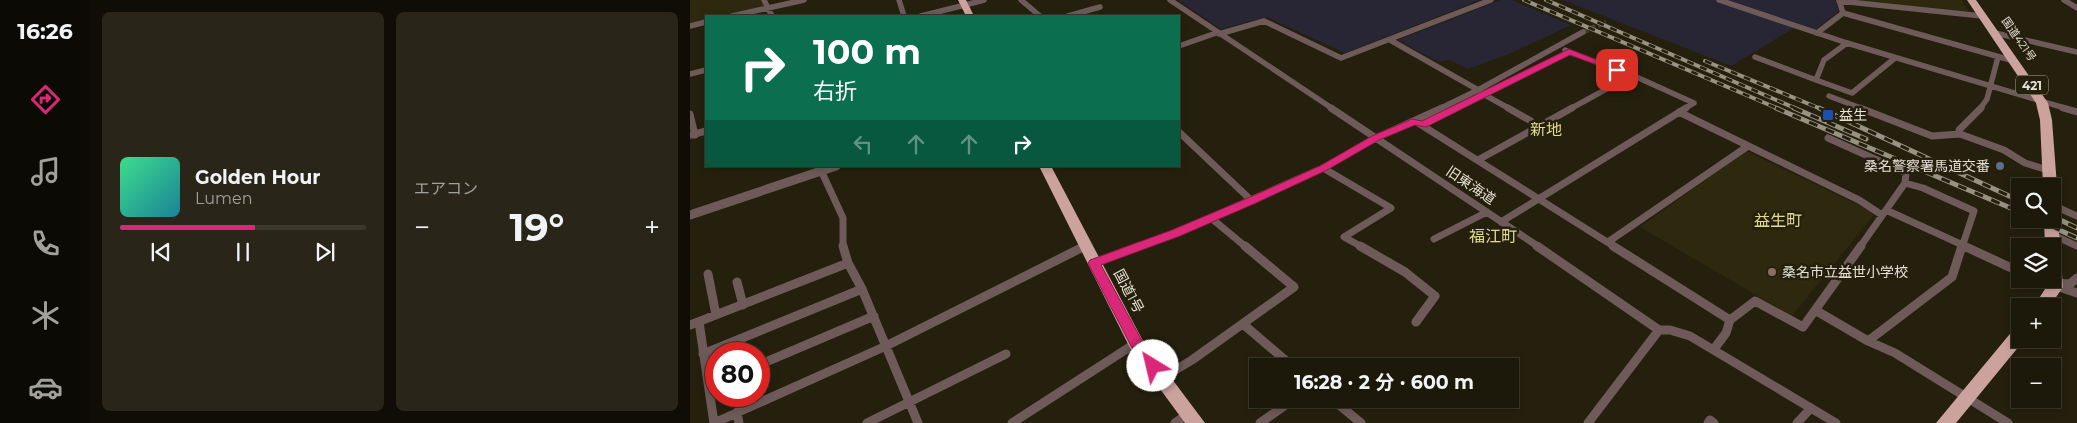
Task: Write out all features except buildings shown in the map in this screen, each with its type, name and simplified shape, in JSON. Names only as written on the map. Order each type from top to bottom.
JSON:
[{"type":"highway","name":"国道421号","points":[[1970,0],[2042,103],[2046,120],[2049,178]]},
{"type":"highway","points":[[964,3],[970,15]]},
{"type":"highway","name":"国道1号","points":[[1046,167],[1136,343],[1162,378],[1187,420]]},
{"type":"highway","points":[[1945,423],[2011,344]]},
{"type":"street","points":[[764,0],[772,15]]},
{"type":"street","points":[[736,15],[804,0]]},
{"type":"street","points":[[899,0],[904,15]]},
{"type":"street","points":[[924,15],[964,3],[984,0]]},
{"type":"street","points":[[1021,0],[1039,15]]},
{"type":"street","name":"旧東海道","points":[[1170,0],[1487,212],[1659,330]]},
{"type":"street","points":[[1180,46],[1264,21],[1339,58],[1491,0]]},
{"type":"street","points":[[1720,0],[1817,34],[1991,88],[2077,112]]},
{"type":"street","points":[[1843,13],[1839,0],[1982,16]]},
{"type":"street","points":[[2064,0],[2077,8]]},
{"type":"street","points":[[1071,15],[1099,6],[1106,12]]},
{"type":"street","points":[[1817,34],[1843,13]]},
{"type":"street","points":[[1843,13],[2014,61]]},
{"type":"street","points":[[690,26],[705,22]]},
{"type":"street","points":[[1482,93],[1584,32]]},
{"type":"street","points":[[1994,33],[2077,52]]},
{"type":"street","points":[[1390,40],[1531,121]]},
{"type":"street","points":[[1816,80],[1824,60],[1847,43]]},
{"type":"street","points":[[1501,222],[1694,103],[1632,75],[1558,47]]},
{"type":"street","points":[[1094,263],[1252,201],[1324,168],[1376,138],[1419,123],[1569,52]]},
{"type":"street","points":[[1960,134],[1959,130],[1982,107],[1991,88],[1990,84],[1998,56]]},
{"type":"street","points":[[1755,57],[1852,93],[1895,58]]},
{"type":"street","points":[[690,74],[705,70]]},
{"type":"street","points":[[1478,160],[1632,75]]},
{"type":"street","points":[[1830,96],[1932,136],[1960,134],[2004,150],[2025,163],[2048,170]]},
{"type":"street","points":[[1678,112],[1858,200],[2011,268]]},
{"type":"street","points":[[690,114],[692,135],[705,131]]},
{"type":"street","points":[[1419,123],[1730,320]]},
{"type":"street","points":[[1180,133],[1252,201]]},
{"type":"street","points":[[1714,349],[1726,333],[1730,320],[1754,301],[1803,327],[1905,183],[1906,173],[1828,138]]},
{"type":"street","points":[[1608,242],[1748,146]]},
{"type":"street","points":[[1324,168],[1391,208],[1344,236],[1404,272],[1435,296],[1416,322]]},
{"type":"street","points":[[690,215],[820,169],[826,178],[843,218],[843,247],[848,264],[874,316],[918,423]]},
{"type":"street","points":[[1868,341],[1952,277],[1974,211],[1923,188],[1905,183]]},
{"type":"street","points":[[2061,208],[2077,216]]},
{"type":"street","points":[[1434,238],[1487,212]]},
{"type":"street","points":[[1162,378],[1243,324],[1294,286],[1211,218]]},
{"type":"street","points":[[2061,244],[2077,246]]},
{"type":"street","points":[[713,407],[714,423],[738,418],[1085,246]]},
{"type":"street","points":[[705,361],[694,324],[848,264]]},
{"type":"street","points":[[708,274],[716,315]]},
{"type":"street","points":[[2061,285],[2070,284],[2077,278]]},
{"type":"street","points":[[737,282],[743,305]]},
{"type":"street","points":[[2061,287],[2077,293]]},
{"type":"street","points":[[703,354],[862,289]]},
{"type":"street","points":[[1815,310],[1868,341],[1895,353],[2008,423]]},
{"type":"street","points":[[770,360],[874,316]]},
{"type":"street","points":[[1243,324],[1283,358]]},
{"type":"street","points":[[1588,423],[1659,330],[1670,330],[1690,336],[1836,423]]},
{"type":"street","points":[[1012,423],[1136,343]]},
{"type":"street","points":[[867,423],[1006,354]]},
{"type":"street","points":[[1260,423],[1281,408]]},
{"type":"street","points":[[1343,408],[1361,423]]},
{"type":"street","points":[[1797,423],[1811,408]]},
{"type":"street","points":[[1708,423],[1710,420],[1714,423]]},
{"type":"shaded area","points":[[690,0],[761,0],[764,7],[728,15],[705,15],[705,20],[690,24]]},
{"type":"shaded area","points":[[1178,0],[1480,0],[1345,53],[1267,17],[1221,29]]},
{"type":"shaded area","points":[[1501,0],[1512,0],[1571,25],[1509,54],[1468,69],[1450,60],[1439,62],[1398,40]]},
{"type":"shaded area","points":[[1563,0],[1835,0],[1839,11],[1815,30],[1799,25],[1731,66]]},
{"type":"shaded area","points":[[1853,0],[1961,0],[1970,13]]},
{"type":"shaded area","name":"桑名市立益世小学校","points":[[1746,151],[1875,213],[1792,316],[1640,227]]},
{"type":"tunnel","points":[[1583,32],[1606,22]]},
{"type":"railway","points":[[1524,0],[1779,109]]},
{"type":"railway","points":[[1546,0],[1797,109]]},
{"type":"railway","points":[[1705,61],[1821,109]]},
{"type":"railway","points":[[1776,108],[2011,208]]},
{"type":"railway","points":[[1794,108],[1866,139]]},
{"type":"railway","points":[[1819,108],[2011,197]]},
{"type":"railway","points":[[2061,220],[2077,228]]},
{"type":"railway","points":[[2055,228],[2077,238]]},
{"type":"place","name":"益生","points":[[1828,115]]},
{"type":"place","name":"桑名警察署馬道交番","points":[[2000,166]]},
{"type":"place","name":"桑名市立益世小学校","points":[[1772,272]]},
{"type":"district","name":"新地","points":[[1546,129]]},
{"type":"district","name":"益生町","points":[[1778,220]]},
{"type":"district","name":"福江町","points":[[1493,236]]},
{"type":"route","points":[[1153,366],[1136,343],[1094,263],[1176,233],[1252,201],[1324,168],[1376,138],[1415,121],[1422,125],[1569,52],[1617,70]]}]
